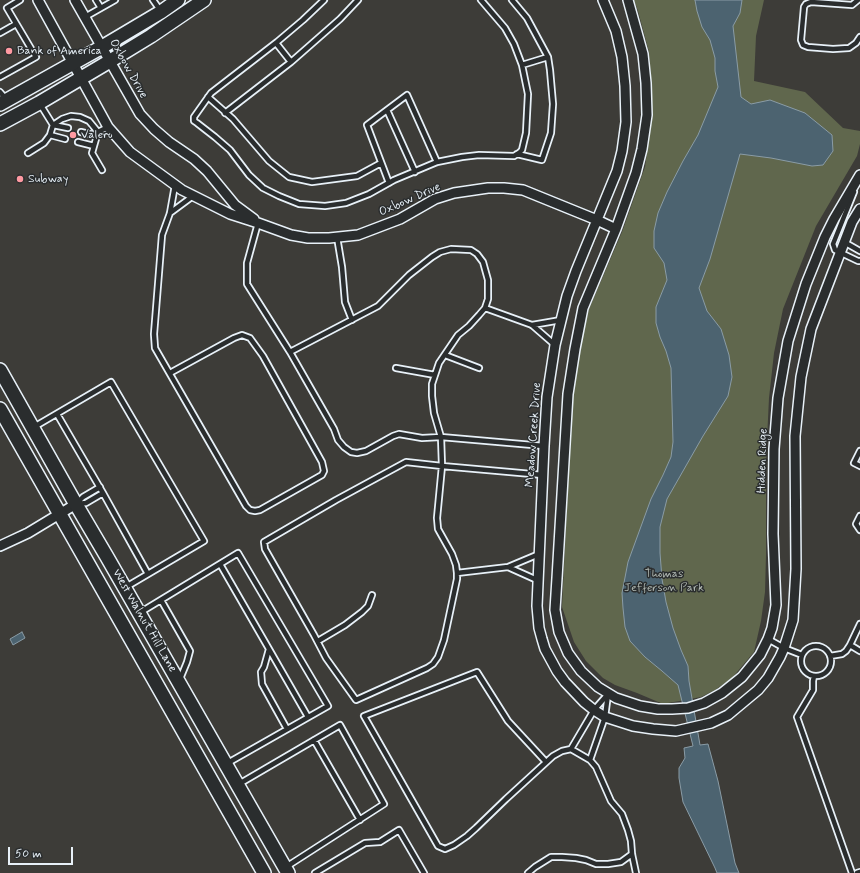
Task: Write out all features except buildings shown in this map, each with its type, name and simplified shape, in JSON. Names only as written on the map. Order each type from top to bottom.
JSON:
[{"type":"main road","points":[[2,99],[74,63],[161,12],[178,0]]},
{"type":"main road","points":[[0,124],[110,61],[151,36],[204,0]]},
{"type":"main road","name":"West Walnut Hill Lane","points":[[0,370],[286,870]]},
{"type":"main road","name":"West Walnut Hill Lane","points":[[0,409],[264,873]]},
{"type":"street","name":"Oxbow Drive","points":[[38,0],[108,127],[130,152],[182,190],[230,214],[291,235],[308,238],[329,238],[358,235],[400,219],[435,199],[454,193],[488,188],[504,188],[523,190],[616,228]]},
{"type":"street","name":"Oxbow Drive","points":[[75,0],[140,114],[169,142],[203,167],[235,205],[258,223]]},
{"type":"street","name":"Meadow Creek Drive","points":[[603,0],[616,31],[622,57],[625,86],[626,122],[617,171],[574,277],[560,320],[546,397],[537,580],[539,628],[546,648],[557,671],[565,682],[594,710],[605,717],[633,726],[676,732],[711,724],[728,715],[758,690],[768,678],[784,648]]},
{"type":"street","points":[[608,694],[580,671],[568,654],[559,632],[556,610],[557,570],[567,402],[583,308],[616,228],[636,173],[642,149],[647,115],[643,54],[628,0]]},
{"type":"street","name":"Hidden Ridge","points":[[608,694],[640,706],[658,709],[688,708],[704,703],[722,693],[742,677],[760,655],[768,639],[772,628],[776,604],[773,534],[774,449],[778,398],[788,341],[806,284],[825,237],[859,176]]},
{"type":"street","points":[[784,648],[792,620],[796,569],[795,436],[801,377],[811,329],[852,222],[860,209]]},
{"type":"street","points":[[0,546],[28,533],[76,504]]},
{"type":"lane","points":[[0,77],[36,57],[6,8],[20,0]]},
{"type":"lane","points":[[96,0],[101,8]]},
{"type":"lane","points":[[85,17],[115,0]]},
{"type":"lane","points":[[153,0],[161,12]]},
{"type":"lane","points":[[324,0],[276,43],[211,93],[194,117],[194,121],[230,150],[249,175],[263,188],[299,204],[325,206],[346,203],[369,194],[389,183],[437,162],[479,155],[514,156],[522,150],[526,133],[528,94],[522,65],[514,44],[505,28],[481,0]]},
{"type":"lane","points":[[226,113],[291,62],[340,19],[358,0]]},
{"type":"lane","points":[[512,0],[527,18],[548,57],[553,104],[551,133],[542,160],[517,154]]},
{"type":"lane","points":[[858,0],[852,5],[811,2],[806,4],[804,7],[801,40],[803,45],[808,47],[833,49],[849,48],[860,38]]},
{"type":"lane","points":[[0,33],[16,24]]},
{"type":"lane","points":[[276,43],[291,62]]},
{"type":"lane","points":[[522,65],[548,57]]},
{"type":"lane","points":[[389,183],[367,125],[407,95],[437,162]]},
{"type":"lane","points":[[208,97],[233,119],[269,161],[289,177],[312,182],[357,176],[381,163]]},
{"type":"lane","points":[[39,103],[53,125],[68,128]]},
{"type":"lane","points":[[387,110],[415,172]]},
{"type":"lane","points":[[28,153],[44,143],[50,135],[53,125],[62,119],[71,116],[80,117],[89,121],[97,134],[92,153],[102,170]]},
{"type":"lane","points":[[80,132],[97,134],[108,127]]},
{"type":"lane","points":[[50,135],[66,139]]},
{"type":"lane","points":[[78,142],[94,146]]},
{"type":"lane","points":[[859,176],[853,195],[832,244],[835,250],[860,261]]},
{"type":"lane","points":[[170,373],[234,338],[242,335],[250,338],[263,356],[322,462],[324,471],[322,475],[260,510],[250,510],[246,506],[155,348],[154,334],[162,235],[170,213],[175,185]]},
{"type":"lane","points":[[170,213],[193,196]]},
{"type":"lane","points":[[258,223],[247,263],[247,284],[290,352],[334,429],[338,440],[344,447],[351,452],[357,453],[366,451],[399,434],[422,438],[441,437],[544,446]]},
{"type":"lane","points":[[337,236],[342,267],[345,302],[352,320]]},
{"type":"lane","points":[[844,242],[860,251]]},
{"type":"lane","points":[[290,352],[378,306],[409,275],[440,252],[451,249],[470,250],[477,254],[483,262],[488,280],[488,299],[485,308],[469,326],[458,335],[439,364],[432,384],[434,413],[441,437],[442,466],[436,518],[438,529],[452,554],[456,565],[458,579],[444,640],[438,656],[433,664],[356,700],[326,658],[318,641],[265,549],[264,542],[336,500],[406,462],[442,466],[543,475]]},
{"type":"lane","points":[[485,308],[532,326],[555,345]]},
{"type":"lane","points":[[532,326],[560,320]]},
{"type":"lane","points":[[445,355],[479,368]]},
{"type":"lane","points":[[396,368],[435,375]]},
{"type":"lane","points":[[32,428],[111,382],[204,541],[125,588]]},
{"type":"lane","points":[[57,414],[100,487],[148,574]]},
{"type":"lane","points":[[860,451],[854,463],[860,466]]},
{"type":"lane","points":[[76,504],[83,497],[100,487]]},
{"type":"lane","points":[[76,504],[86,503],[103,493]]},
{"type":"lane","points":[[860,516],[856,524],[860,530]]},
{"type":"lane","points":[[139,613],[238,553],[328,706],[225,764]]},
{"type":"lane","points":[[457,573],[508,567],[539,554]]},
{"type":"lane","points":[[220,564],[308,717]]},
{"type":"lane","points":[[508,567],[537,580]]},
{"type":"lane","points":[[318,641],[345,625],[362,612],[368,606],[372,595]]},
{"type":"lane","points":[[161,600],[190,651],[179,682]]},
{"type":"lane","points":[[830,656],[842,654],[846,651],[860,624]]},
{"type":"lane","points":[[768,639],[784,648],[802,655]]},
{"type":"lane","points":[[850,645],[860,651]]},
{"type":"lane","points":[[815,646],[823,648],[830,656],[830,664],[827,671],[820,676],[814,676],[804,670],[801,661],[802,655],[807,650],[815,646]]},
{"type":"lane","points":[[269,649],[261,672],[262,684],[287,729]]},
{"type":"lane","points":[[546,762],[508,721],[477,672],[364,716],[438,846],[445,849],[454,845],[476,828],[553,756],[570,749],[590,760],[596,767],[611,801],[622,814],[631,841],[636,873]]},
{"type":"lane","points":[[814,676],[813,690],[797,717],[852,873]]},
{"type":"lane","points":[[570,749],[594,710],[608,694]]},
{"type":"lane","points":[[590,760],[605,717],[608,694]]},
{"type":"lane","points":[[237,785],[340,724],[384,804],[286,870]]},
{"type":"lane","points":[[314,740],[360,820]]},
{"type":"lane","points":[[315,873],[365,843],[380,842],[399,830],[424,873]]},
{"type":"lane","points":[[528,873],[551,857],[576,858],[596,864],[608,864],[621,862],[632,854]]},
{"type":"green space","name":"Thomas Jefferson Park","points":[[634,0],[764,0],[756,36],[754,81],[805,92],[843,128],[860,131],[860,144],[857,156],[816,226],[783,309],[774,353],[769,398],[766,461],[765,592],[761,621],[754,652],[732,678],[715,690],[701,697],[663,704],[615,685],[603,678],[586,661],[574,642],[562,607],[573,393],[580,348],[589,309],[622,232],[645,167],[650,131],[652,95],[649,52]]},
{"type":"water","points":[[695,0],[742,0],[740,13],[733,26],[741,97],[751,104],[770,100],[805,113],[832,135],[833,151],[823,165],[812,166],[740,154],[710,259],[699,288],[707,311],[721,329],[729,355],[732,377],[728,396],[667,499],[660,527],[662,579],[666,602],[673,628],[688,666],[689,681],[700,745],[708,744],[718,781],[735,863],[739,873],[717,873],[683,802],[679,768],[685,758],[684,748],[693,746],[678,685],[645,657],[630,641],[625,627],[622,593],[628,562],[651,499],[671,457],[673,442],[671,368],[656,323],[656,307],[667,280],[664,263],[654,248],[654,231],[658,213],[667,192],[698,135],[718,87],[715,71],[715,58],[710,40],[702,27]]},
{"type":"water","points":[[22,632],[25,638],[13,645],[10,639]]},
{"type":"place","name":"Bank of America","points":[[9,51]]},
{"type":"place","name":"Valero","points":[[73,135]]},
{"type":"place","name":"Subway","points":[[20,179]]}]
